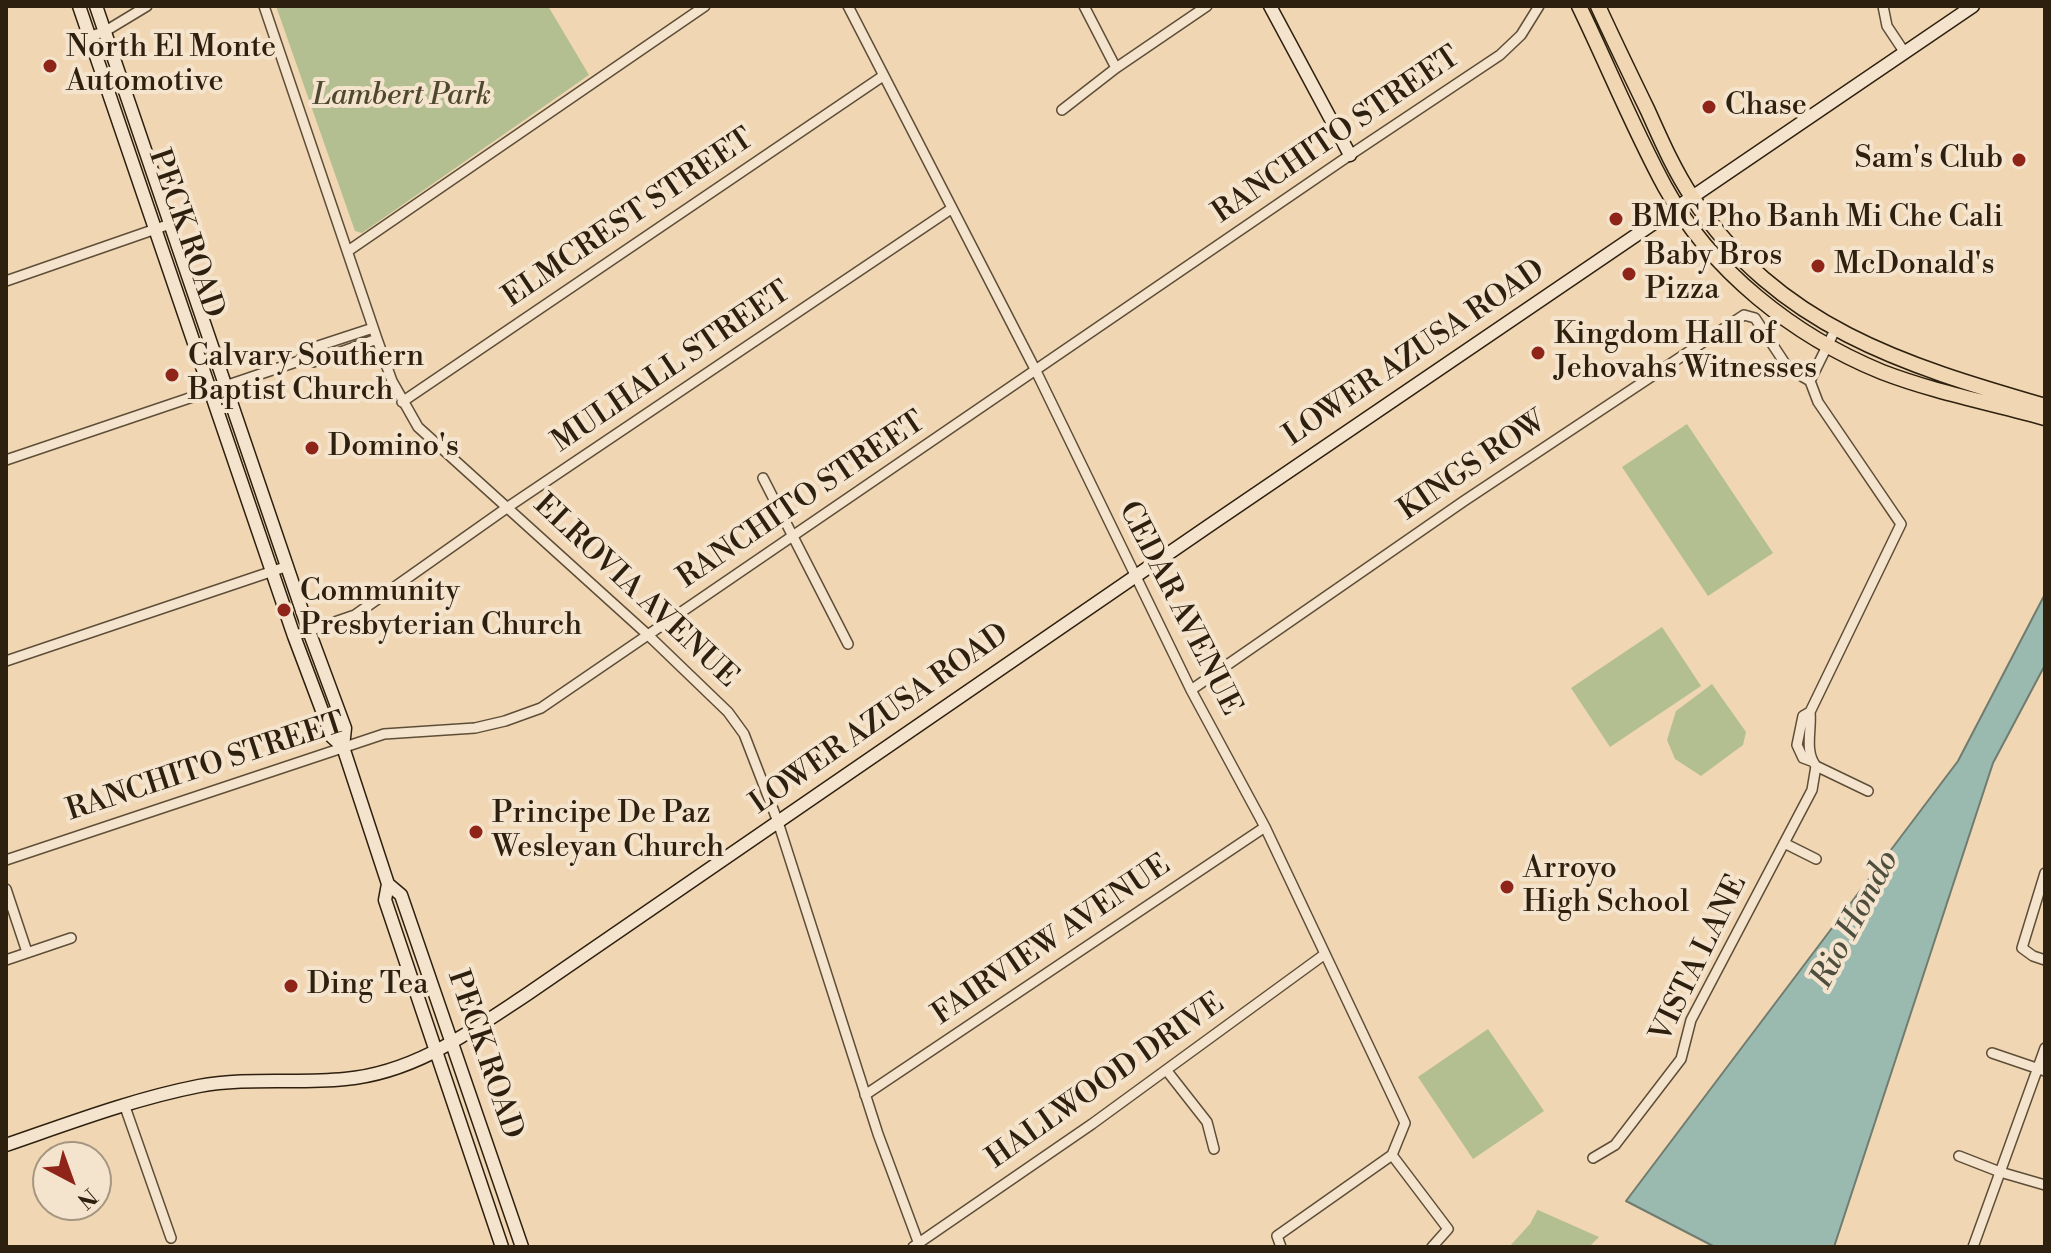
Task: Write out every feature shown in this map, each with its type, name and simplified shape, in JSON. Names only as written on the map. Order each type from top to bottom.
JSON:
[{"type":"main road","name":"PECK ROAD","points":[[79,6],[294,636],[332,737],[343,747]]},
{"type":"main road","name":"PECK ROAD","points":[[96,6],[309,631],[345,728],[343,747],[388,884],[385,900],[502,1247]]},
{"type":"main road","points":[[1270,6],[1350,155]]},
{"type":"main road","points":[[1579,6],[1666,189],[1691,227],[1737,279],[1797,328],[1858,361],[1903,378],[2045,418]]},
{"type":"main road","points":[[1598,6],[1668,153],[1693,198],[1749,267],[1796,305],[1835,330],[1894,358],[2045,406]]},
{"type":"main road","points":[[1693,198],[1973,6]]},
{"type":"main road","name":"LOWER AZUSA ROAD","points":[[6,1145],[124,1104],[220,1083],[348,1079],[392,1070],[437,1052],[526,995],[1135,576],[1693,198]]},
{"type":"main road","points":[[1903,378],[1914,376],[1940,381],[1953,376]]},
{"type":"main road","name":"PECK ROAD","points":[[388,884],[401,895],[522,1247]]},
{"type":"street","points":[[90,36],[104,32],[147,6]]},
{"type":"street","name":"ELROVIA AVENUE","points":[[264,6],[373,328],[402,402],[427,436],[648,635],[728,712],[744,734],[778,822],[917,1246]]},
{"type":"street","points":[[348,251],[705,6]]},
{"type":"street","name":"CEDAR AVENUE","points":[[848,6],[1036,371],[1191,690],[1265,827],[1405,1123],[1392,1155]]},
{"type":"street","points":[[1084,6],[1116,68]]},
{"type":"street","points":[[1062,110],[1116,68],[1207,6]]},
{"type":"street","name":"RANCHITO STREET","points":[[6,860],[384,734],[475,728],[541,708],[1500,55],[1521,35],[1539,6]]},
{"type":"street","points":[[1883,6],[1887,26],[1905,53]]},
{"type":"street","name":"ELMCREST STREET","points":[[402,402],[883,76]]},
{"type":"street","name":"MULHALL STREET","points":[[294,636],[355,615],[508,507],[951,209]]},
{"type":"street","points":[[6,281],[170,224]]},
{"type":"street","name":"KINGS ROW","points":[[1191,690],[1464,501],[1744,315],[1755,318],[1788,368],[1810,381],[1818,402],[1901,524],[1810,712],[1803,716],[1797,745],[1803,758],[1813,764]]},
{"type":"street","points":[[299,361],[309,349],[373,328]]},
{"type":"street","points":[[1810,381],[1835,330]]},
{"type":"street","points":[[6,460],[299,361],[313,362],[377,339]]},
{"type":"street","points":[[763,478],[848,644]]},
{"type":"street","points":[[6,661],[288,566]]},
{"type":"street","points":[[1813,764],[1868,791]]},
{"type":"street","name":"VISTA LANE","points":[[1593,1158],[1615,1145],[1681,1059],[1691,1020],[1812,790],[1813,764]]},
{"type":"street","name":"FAIRVIEW AVENUE","points":[[865,1095],[1265,827]]},
{"type":"street","points":[[1784,843],[1816,859]]},
{"type":"street","points":[[2045,873],[2022,948],[2045,960]]},
{"type":"street","points":[[6,889],[27,952]]},
{"type":"street","points":[[6,960],[71,938]]},
{"type":"street","name":"HALLWOOD DRIVE","points":[[917,1246],[1167,1071],[1325,954]]},
{"type":"street","points":[[1973,1247],[2041,1070],[2045,1048]]},
{"type":"street","points":[[1992,1053],[2041,1070]]},
{"type":"street","points":[[1167,1071],[1207,1122],[1214,1149]]},
{"type":"street","points":[[124,1104],[171,1238]]},
{"type":"street","points":[[1281,1247],[1277,1236],[1392,1155],[1448,1229],[1432,1247]]},
{"type":"street","points":[[1959,1156],[2045,1185]]},
{"type":"green space","name":"Lambert Park","points":[[276,6],[548,6],[589,75],[362,233],[355,231]]},
{"type":"green space","points":[[1687,424],[1773,553],[1708,596],[1622,467]]},
{"type":"green space","points":[[1662,627],[1701,686],[1610,747],[1571,688]]},
{"type":"green space","points":[[1712,684],[1746,732],[1743,745],[1701,776],[1675,759],[1667,740],[1676,711]]},
{"type":"green space","points":[[1488,1029],[1544,1111],[1473,1159],[1418,1077]]},
{"type":"green space","points":[[1538,1209],[1599,1237],[1589,1247],[1509,1247],[1530,1224]]},
{"type":"water","name":"Rio Hondo","points":[[2045,594],[2045,665],[1993,763],[1834,1247],[1715,1247],[1626,1201],[1958,761]]},
{"type":"place","name":"North El Monte Automotive","points":[[50,66]]},
{"type":"place","name":"Chase","points":[[1709,107]]},
{"type":"place","name":"Sam's Club","points":[[2019,160]]},
{"type":"place","name":"BMC Pho Banh Mi Che Cali","points":[[1616,219]]},
{"type":"place","name":"McDonald's","points":[[1818,266]]},
{"type":"place","name":"Baby Bros Pizza","points":[[1629,274]]},
{"type":"place","name":"Kingdom Hall of Jehovahs Witnesses","points":[[1538,353]]},
{"type":"place","name":"Calvary Southern Baptist Church","points":[[172,375]]},
{"type":"place","name":"Domino's","points":[[312,448]]},
{"type":"place","name":"Community Presbyterian Church","points":[[284,610]]},
{"type":"place","name":"Principe De Paz Wesleyan Church","points":[[476,832]]},
{"type":"place","name":"Arroyo High School","points":[[1507,887]]},
{"type":"place","name":"Ding Tea","points":[[291,986]]}]
